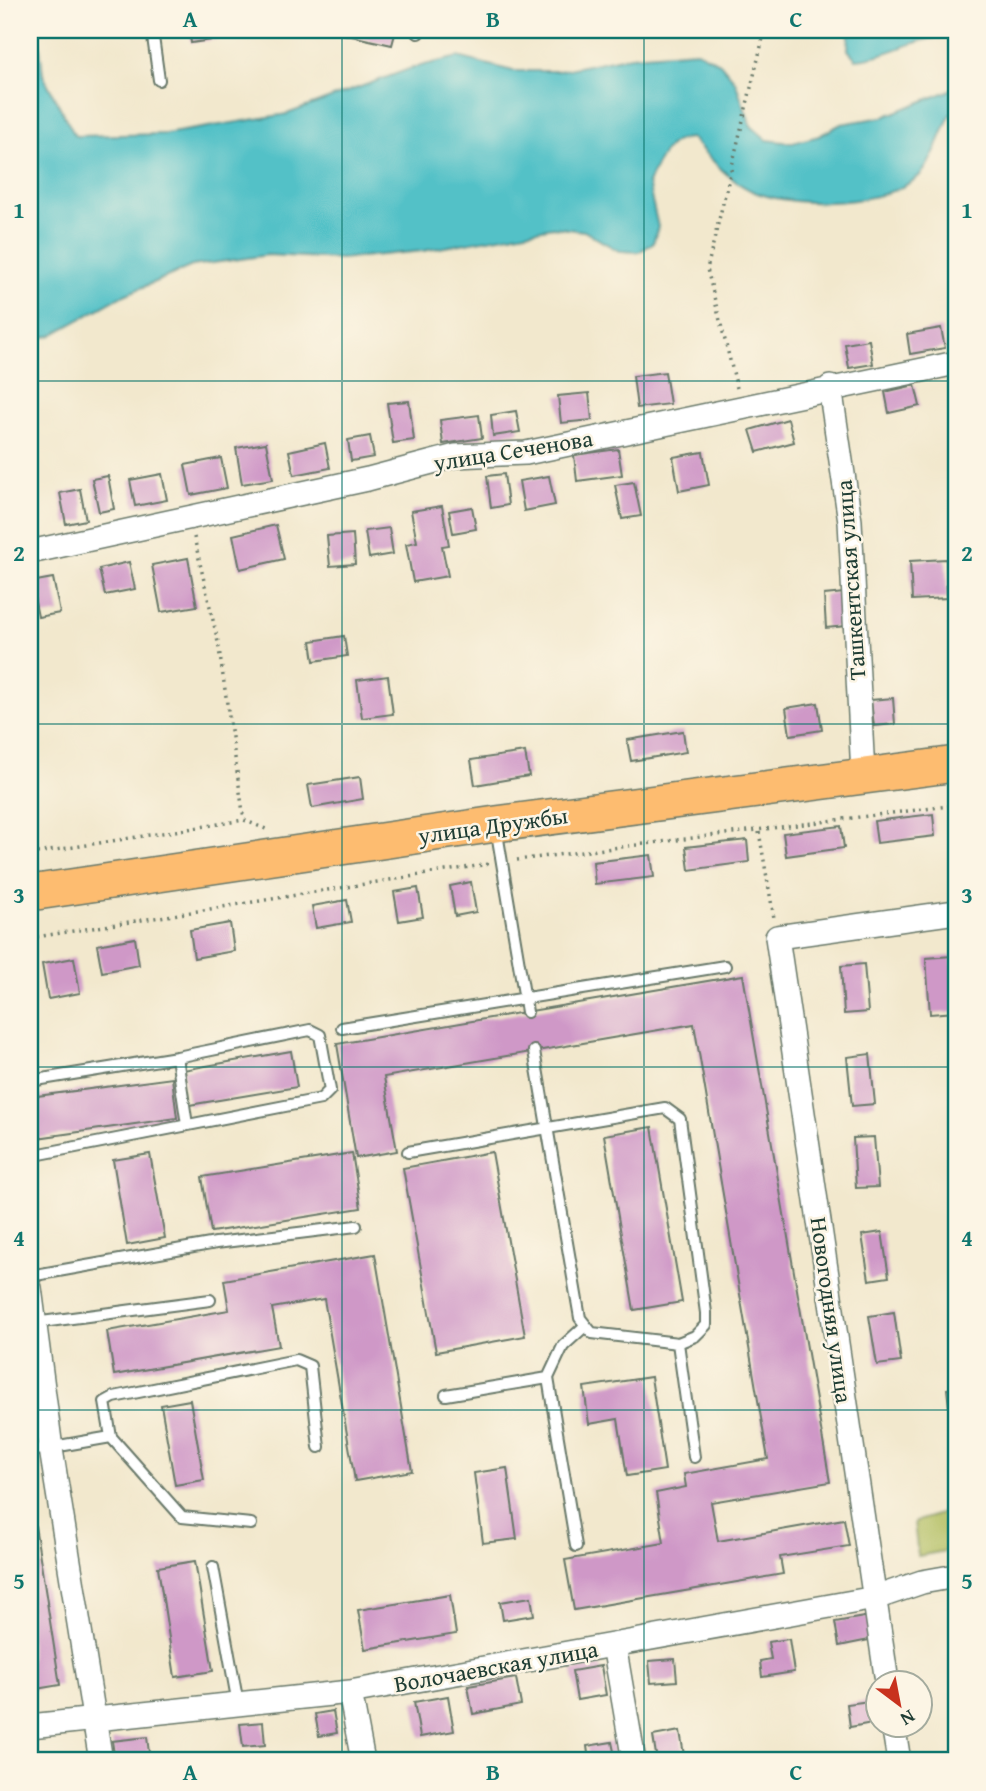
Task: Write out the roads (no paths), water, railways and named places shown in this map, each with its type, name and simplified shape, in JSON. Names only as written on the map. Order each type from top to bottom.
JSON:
[{"type":"main road","name":"улица Дружбы","points":[[46,890],[496,824],[863,774],[956,764]]},
{"type":"main road","points":[[30,874],[46,890]]},
{"type":"street","name":"улица Сеченова","points":[[30,552],[455,456],[526,453],[830,387],[956,363]]},
{"type":"street","name":"Ташкентская улица","points":[[830,387],[850,521],[863,774]]},
{"type":"street","name":"Новогодняя улица","points":[[885,1668],[777,937],[956,912]]},
{"type":"street","points":[[30,1288],[40,1450],[101,1761]]},
{"type":"street","name":"Волочаевская улица","points":[[30,1726],[94,1717],[351,1692],[875,1598],[922,1581],[956,1576]]},
{"type":"street","points":[[614,1645],[634,1761]]},
{"type":"street","points":[[351,1692],[363,1761]]},
{"type":"street","points":[[895,1738],[899,1761]]},
{"type":"lane","points":[[152,30],[159,80]]},
{"type":"lane","points":[[496,824],[500,862],[527,1012]]},
{"type":"lane","points":[[342,1028],[726,966]]},
{"type":"lane","points":[[30,1081],[314,1031],[320,1035],[330,1090],[321,1099],[30,1156]]},
{"type":"lane","points":[[408,1152],[548,1129],[665,1108],[680,1119],[706,1325],[695,1336],[678,1343],[592,1333],[584,1326],[580,1318],[548,1129],[534,1051]]},
{"type":"lane","points":[[177,1057],[187,1125]]},
{"type":"lane","points":[[30,1276],[216,1243],[356,1226]]},
{"type":"lane","points":[[34,1323],[210,1300]]},
{"type":"lane","points":[[576,1546],[548,1378],[563,1346],[584,1326]]},
{"type":"lane","points":[[678,1343],[694,1457]]},
{"type":"lane","points":[[251,1524],[182,1517],[111,1437],[105,1402],[114,1397],[296,1360],[310,1366],[319,1447]]},
{"type":"lane","points":[[446,1395],[548,1378]]},
{"type":"lane","points":[[40,1450],[111,1437]]},
{"type":"lane","points":[[213,1567],[238,1704]]},
{"type":"water","points":[[30,30],[38,30],[43,75],[75,136],[165,134],[287,114],[412,68],[458,57],[513,71],[559,71],[631,56],[697,51],[720,63],[735,81],[751,126],[767,140],[792,143],[819,136],[841,124],[883,117],[956,88],[956,111],[950,115],[923,172],[903,187],[884,194],[840,202],[775,198],[747,189],[714,162],[691,138],[682,139],[664,153],[648,183],[658,227],[653,243],[639,252],[619,251],[584,231],[553,227],[423,251],[340,259],[268,255],[192,266],[122,296],[50,336],[30,339]]},
{"type":"water","points":[[856,30],[956,30],[956,38],[930,39],[856,59],[848,50],[849,35]]}]
